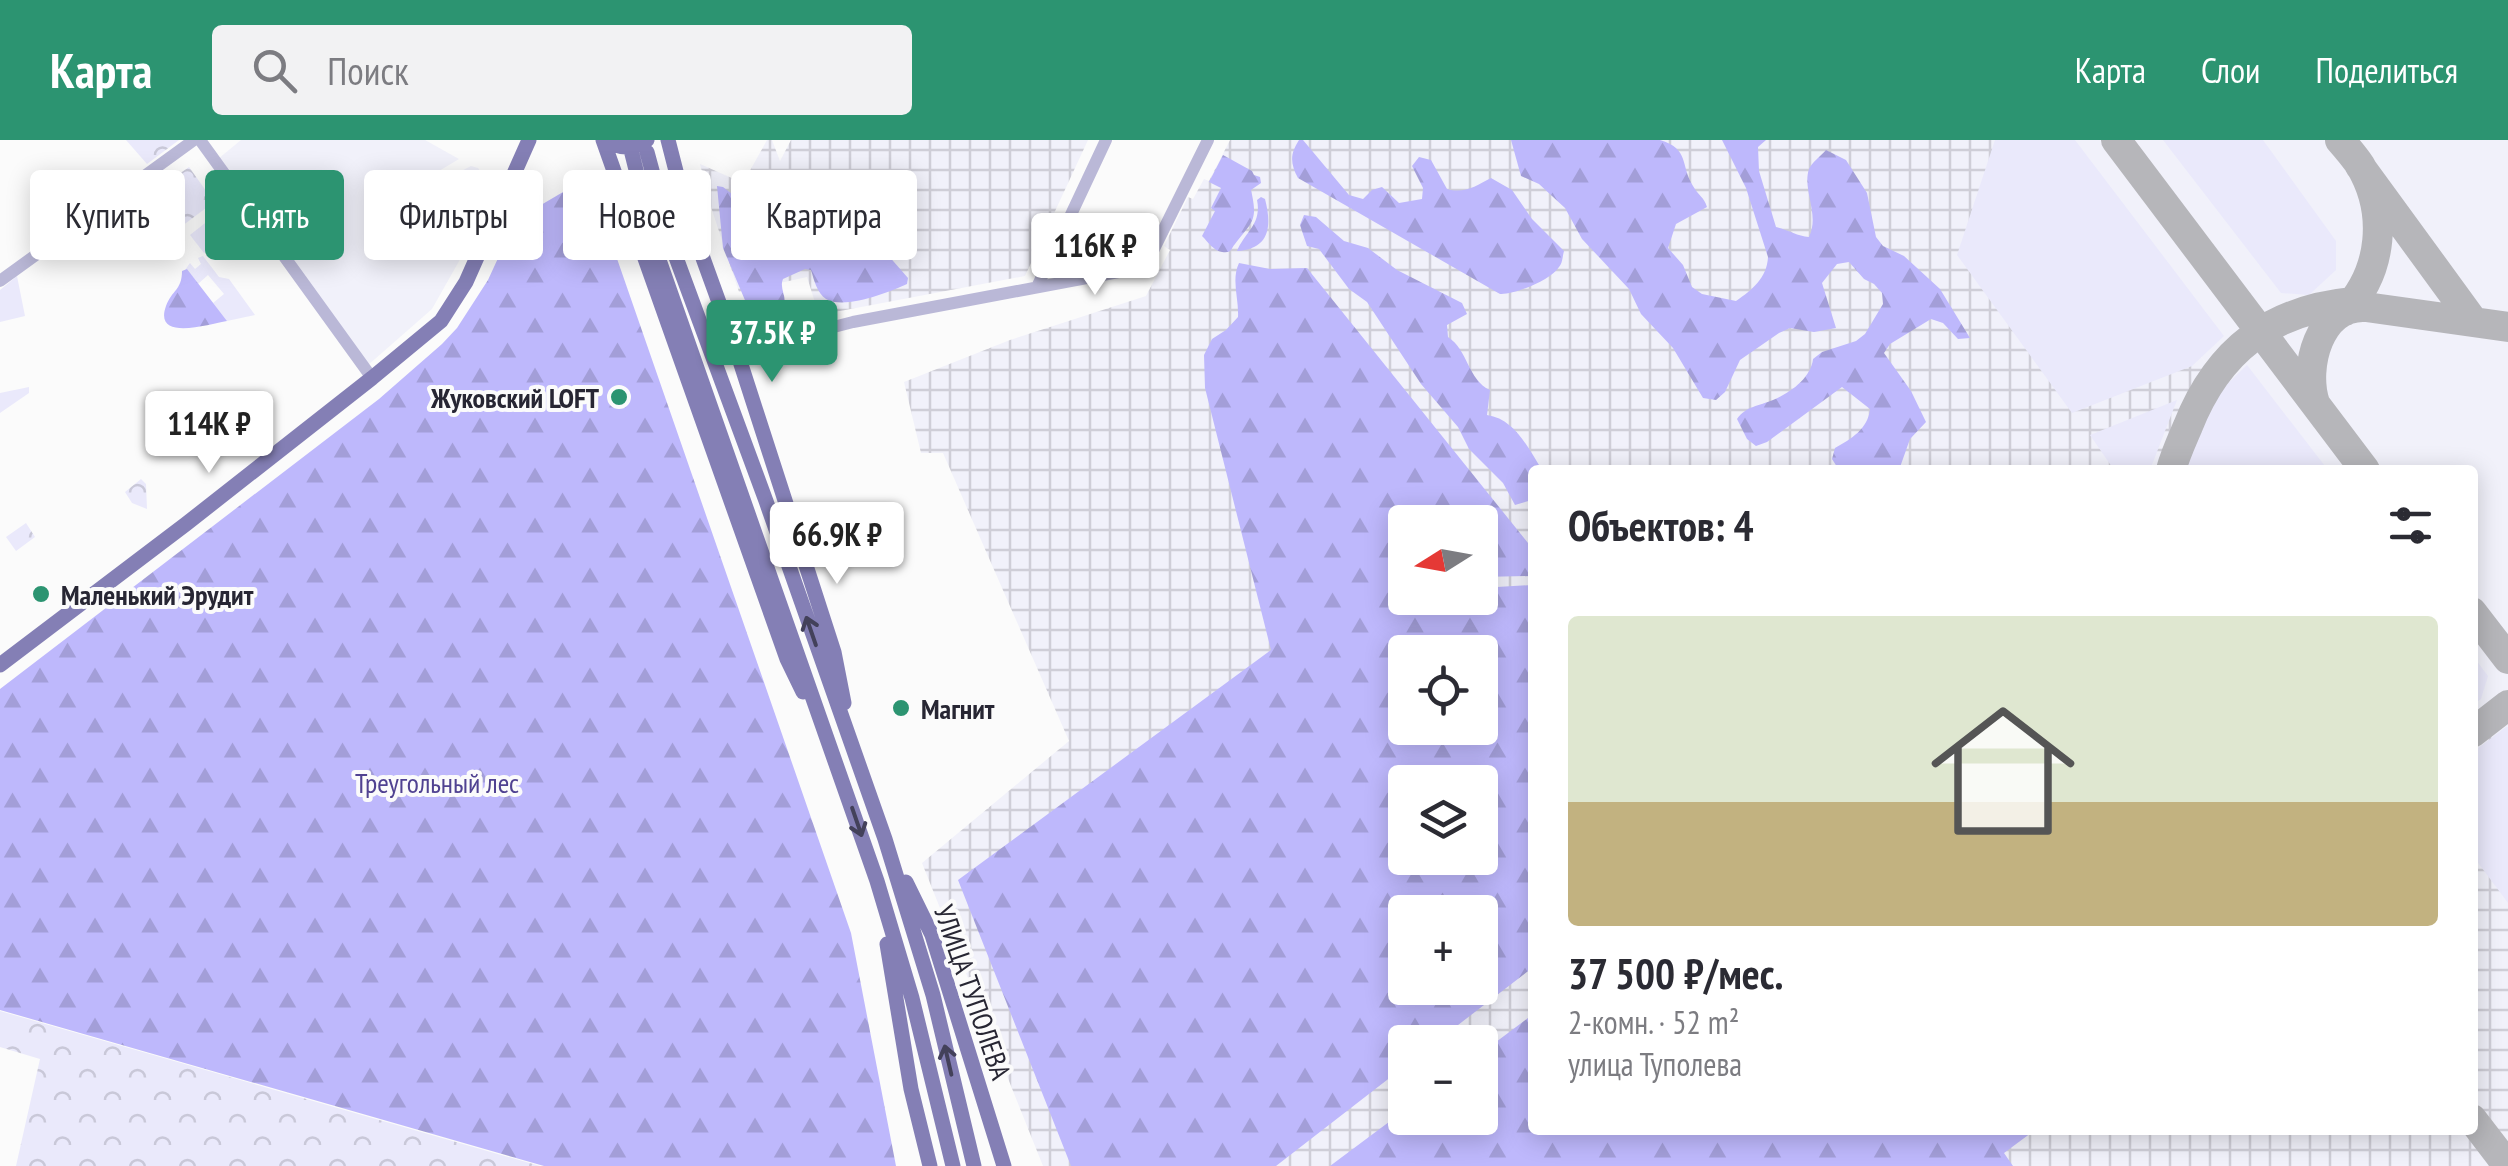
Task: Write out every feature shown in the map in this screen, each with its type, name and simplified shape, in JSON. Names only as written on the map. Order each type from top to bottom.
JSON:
[{"type":"main road","points":[[0,665],[186,524],[441,321],[466,282],[529,140]]},
{"type":"main road","points":[[604,140],[616,147],[640,145],[642,149]]},
{"type":"main road","name":"УЛИЦА ТУПОЛЕВА","points":[[604,140],[787,659],[837,764]]},
{"type":"main road","name":"УЛИЦА ТУПОЛЕВА","points":[[668,140],[687,214],[737,352],[834,652],[854,756]]},
{"type":"main road","name":"УЛИЦА ТУПОЛЕВА","points":[[642,149],[674,252],[885,838],[933,995],[974,1166]]},
{"type":"main road","name":"УЛИЦА ТУПОЛЕВА","points":[[642,149],[658,257],[877,881],[912,998],[953,1166]]},
{"type":"main road","name":"УЛИЦА ТУПОЛЕВА","points":[[885,838],[932,935],[1004,1166]]},
{"type":"main road","name":"УЛИЦА ТУПОЛЕВА","points":[[877,881],[912,1089],[930,1166]]},
{"type":"street","points":[[0,281],[197,140],[372,378]]},
{"type":"street","points":[[1038,287],[1106,140]]},
{"type":"street","points":[[737,352],[853,322],[1145,267],[1208,140]]},
{"type":"shaded area","points":[[241,140],[425,140],[459,159],[441,170],[364,170],[364,260],[460,260],[432,309],[367,366],[291,260],[344,260],[344,170],[226,170],[218,159]]},
{"type":"shaded area","points":[[767,140],[772,140],[780,161],[791,140],[1088,140],[1025,276],[819,315],[807,277],[739,292],[711,206],[711,170],[702,170],[700,164],[731,178],[731,260],[917,260],[917,170],[750,170]]},
{"type":"shaded area","points":[[1230,140],[2035,140],[2284,465],[1528,465],[1528,1135],[2478,1135],[2478,717],[2508,757],[2508,1166],[1043,1166],[922,863],[1069,741],[943,453],[921,453],[904,382],[1010,340],[1146,296],[1170,250],[1164,246],[1188,197],[1193,199],[1204,179],[1209,181]]},
{"type":"shaded area","points":[[2035,140],[2508,140],[2508,757],[2478,717],[2478,465],[2284,465]]},
{"type":"green space","points":[[126,140],[179,140],[147,164]]},
{"type":"green space","points":[[1299,140],[1349,195],[1363,199],[1382,187],[1399,203],[1422,199],[1423,188],[1412,166],[1419,157],[1431,160],[1447,189],[1464,190],[1491,178],[1512,190],[1532,219],[1564,251],[1561,263],[1541,282],[1500,294],[1298,178],[1292,159]]},
{"type":"green space","points":[[1511,140],[1660,140],[1676,148],[1707,207],[1676,224],[1668,248],[1683,265],[1692,287],[1702,294],[1736,301],[1762,277],[1768,257],[1746,188],[1722,140],[1766,140],[1758,147],[1759,171],[1776,227],[1809,237],[1813,220],[1807,177],[1810,166],[1826,150],[1846,160],[1867,193],[1876,237],[1940,289],[1970,338],[1958,339],[1943,323],[1931,319],[1890,344],[1884,353],[1911,391],[1926,422],[1910,439],[1901,465],[1836,465],[1832,459],[1835,448],[1862,428],[1870,409],[1842,387],[1756,446],[1747,439],[1737,419],[1749,409],[1793,389],[1822,352],[1865,334],[1883,304],[1882,293],[1849,262],[1837,264],[1822,283],[1836,328],[1814,332],[1790,328],[1779,333],[1740,360],[1725,392],[1716,400],[1703,398],[1673,348],[1641,314],[1629,289],[1582,239],[1565,208],[1539,184],[1521,176]]},
{"type":"green space","points":[[1995,140],[2075,140],[2224,336],[2192,366],[2072,413],[1957,255]]},
{"type":"green space","points":[[2163,140],[2263,140],[2336,241],[2336,270],[2309,295],[2281,293]]},
{"type":"green space","points":[[1223,155],[1252,171],[1261,183],[1251,190],[1254,215],[1250,225],[1225,252],[1216,250],[1202,236],[1221,188],[1209,182]]},
{"type":"green space","points":[[189,167],[205,189],[205,209],[185,224],[185,170]]},
{"type":"green space","points":[[717,186],[731,193],[731,260],[892,260],[908,278],[907,284],[867,299],[834,302],[823,296],[811,270],[805,269],[783,279],[784,306],[748,320],[747,305],[723,248]]},
{"type":"green space","name":"Треугольный лес","points":[[563,192],[563,260],[617,260],[851,933],[896,1166],[544,1166],[0,1010],[0,689],[379,399],[457,328],[497,260],[543,260],[543,204]]},
{"type":"green space","points":[[1261,197],[1267,209],[1266,234],[1256,246],[1237,251],[1255,222],[1257,200]]},
{"type":"green space","points":[[1304,215],[1316,217],[1344,241],[1368,248],[1397,270],[1462,303],[1467,314],[1447,325],[1448,337],[1460,349],[1477,379],[1490,390],[1487,415],[1513,428],[1539,465],[1528,465],[1528,501],[1515,505],[1503,483],[1469,449],[1458,427],[1421,384],[1367,302],[1349,289],[1319,249],[1307,246],[1300,225]]},
{"type":"green space","points":[[205,223],[205,252],[204,253],[190,235]]},
{"type":"green space","points":[[203,256],[219,277],[229,279],[255,315],[227,321],[213,303],[224,294],[208,275],[198,284],[185,270],[190,263],[195,269],[201,264],[198,258]]},
{"type":"green space","points":[[1239,263],[1270,269],[1307,268],[1497,505],[1388,505],[1388,615],[1498,615],[1498,587],[1528,585],[1528,971],[1498,994],[1498,895],[1388,895],[1388,1005],[1484,1005],[1458,1025],[1388,1025],[1388,1079],[1276,1166],[1071,1166],[958,880],[1271,650],[1205,388],[1204,355],[1212,339],[1238,317],[1235,283]]},
{"type":"green space","points":[[187,269],[227,321],[185,328],[168,324],[164,317],[166,306],[182,271]]},
{"type":"green space","points":[[17,276],[25,316],[0,322],[0,290]]},
{"type":"green space","points":[[2247,365],[2324,465],[2187,465],[2205,418],[2223,388]]},
{"type":"green space","points":[[29,387],[29,393],[0,413],[0,393]]},
{"type":"green space","points":[[2177,400],[2152,465],[2111,465],[2090,435]]},
{"type":"green space","points":[[141,479],[146,484],[147,509],[132,503],[125,492]]},
{"type":"green space","points":[[1498,506],[1528,543],[1528,576],[1498,577]]},
{"type":"green space","points":[[26,523],[35,537],[16,551],[6,537]]},
{"type":"green space","points":[[2478,663],[2488,676],[2478,701]]},
{"type":"green space","points":[[2508,727],[2508,903],[2478,863],[2478,748]]},
{"type":"green space","points":[[0,1011],[540,1166],[16,1166],[40,1059],[0,1047]]},
{"type":"green space","points":[[1528,1018],[1528,1135],[2028,1135],[2004,1153],[2013,1166],[1330,1166],[1388,1123],[1388,1135],[1498,1135],[1498,1040]]},
{"type":"taxiway","points":[[2116,140],[2361,465]]},
{"type":"taxiway","points":[[2340,140],[2369,183],[2378,221],[2374,260],[2358,295],[2345,311]]},
{"type":"taxiway","points":[[2360,166],[2473,321]]},
{"type":"taxiway","points":[[2173,465],[2200,399],[2232,355],[2251,338],[2297,314],[2353,302],[2358,307]]},
{"type":"taxiway","points":[[2315,403],[2311,373],[2318,341],[2326,327],[2350,309],[2366,307],[2508,327]]},
{"type":"taxiway","points":[[2478,620],[2508,659]]},
{"type":"taxiway","points":[[2478,728],[2508,705]]},
{"type":"taxiway","points":[[2478,1127],[2508,1166]]},
{"type":"place","name":"Жуковский LOFT","points":[[619,397]]},
{"type":"place","name":"Маленький Эрудит","points":[[41,594]]},
{"type":"place","name":"Магнит","points":[[901,708]]}]
